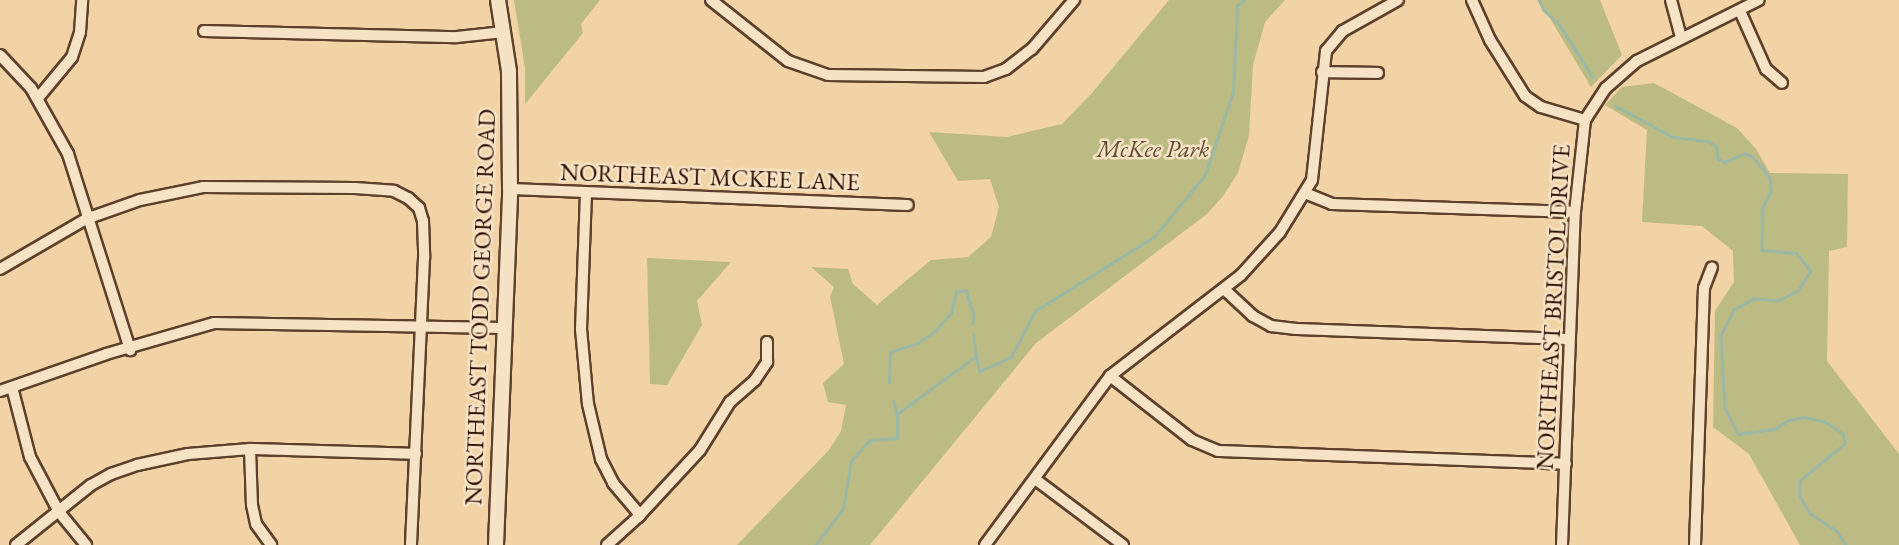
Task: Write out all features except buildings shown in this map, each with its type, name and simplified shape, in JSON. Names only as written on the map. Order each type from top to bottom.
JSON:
[{"type":"main road","name":"NORTHEAST TODD GEORGE ROAD","points":[[496,545],[509,189],[509,71],[498,0]]},
{"type":"street","points":[[38,98],[72,57],[80,32],[82,0]]},
{"type":"street","points":[[711,0],[788,61],[828,75],[984,77],[1006,69],[1032,49],[1074,0]]},
{"type":"street","points":[[985,545],[1111,376],[1224,289],[1265,251],[1312,180],[1326,51],[1343,31],[1398,0]]},
{"type":"street","points":[[1472,0],[1490,40],[1525,96],[1541,107],[1585,120]]},
{"type":"street","points":[[1671,0],[1681,37]]},
{"type":"street","name":"NORTHEAST BRISTOL DRIVE","points":[[1562,545],[1575,212],[1585,120],[1616,76],[1637,61],[1759,0]]},
{"type":"street","points":[[1740,11],[1766,69],[1782,83]]},
{"type":"street","points":[[204,32],[457,37],[504,32]]},
{"type":"street","points":[[0,55],[38,98],[68,154],[86,219],[130,349]]},
{"type":"street","points":[[1322,72],[1378,74]]},
{"type":"street","points":[[0,268],[86,219],[140,200],[203,187],[355,188],[394,191],[408,198],[419,208],[423,221],[411,545]]},
{"type":"street","name":"NORTHEAST MCKEE LANE","points":[[509,189],[908,205]]},
{"type":"street","points":[[1305,192],[1332,204],[1575,212]]},
{"type":"street","points":[[586,193],[581,329],[593,437],[607,471],[640,515]]},
{"type":"street","points":[[1695,545],[1704,288],[1712,267]]},
{"type":"street","points":[[1224,289],[1254,316],[1271,326],[1296,330],[1569,339]]},
{"type":"street","points":[[0,391],[106,354],[214,323],[503,328]]},
{"type":"street","points":[[607,545],[640,515],[699,450],[739,391],[755,380],[767,362],[767,342]]},
{"type":"street","points":[[1111,376],[1192,440],[1218,450],[1566,464]]},
{"type":"street","points":[[12,387],[30,457],[59,512],[86,545]]},
{"type":"street","points":[[16,545],[91,485],[119,471],[188,454],[250,449],[416,454]]},
{"type":"street","points":[[250,449],[251,505],[256,524],[271,545]]},
{"type":"street","points":[[1035,479],[1123,545]]},
{"type":"green space","points":[[514,0],[600,0],[581,24],[583,33],[525,104],[525,68]]},
{"type":"green space","name":"McKee Park","points":[[1169,0],[1285,0],[1265,22],[1253,65],[1249,135],[1238,173],[1223,196],[1207,214],[1036,343],[870,545],[737,545],[829,450],[841,431],[846,405],[828,402],[823,383],[844,364],[830,296],[834,287],[811,267],[848,269],[853,284],[877,305],[931,260],[968,257],[991,237],[999,207],[990,179],[958,181],[929,132],[1007,137],[1062,124],[1092,93]]},
{"type":"green space","points":[[1539,0],[1600,0],[1622,55],[1591,87]]},
{"type":"green space","points":[[1654,83],[1737,128],[1756,149],[1770,173],[1848,174],[1847,247],[1829,251],[1827,361],[1899,454],[1899,545],[1800,545],[1749,454],[1713,427],[1715,311],[1734,282],[1733,251],[1702,226],[1642,222],[1647,130],[1605,105],[1622,87]]},
{"type":"green space","points":[[647,258],[731,262],[697,301],[702,325],[667,385],[650,384]]},
{"type":"waterway","points":[[815,545],[843,509],[851,461],[870,440],[897,438],[897,414],[976,356],[980,371],[1011,357],[1035,311],[1154,237],[1205,175],[1233,92],[1237,6],[1244,0]]},
{"type":"waterway","points":[[1539,0],[1544,10],[1559,24],[1593,77]]},
{"type":"waterway","points":[[1616,106],[1673,137],[1708,141],[1716,146],[1718,159],[1725,162],[1745,153],[1753,157],[1770,177],[1771,192],[1763,207],[1762,250],[1796,253],[1811,271],[1798,291],[1778,301],[1754,299],[1734,310],[1721,335],[1725,408],[1738,434],[1775,429],[1787,421],[1803,417],[1824,421],[1843,434],[1845,444],[1800,481],[1800,496],[1810,513],[1837,531],[1846,545]]},
{"type":"waterway","points":[[889,383],[890,352],[918,343],[935,331],[951,313],[956,292],[966,290],[974,314],[973,323]]},
{"type":"waterway","points":[[974,334],[976,355]]},
{"type":"waterway","points":[[894,401],[897,414]]}]
